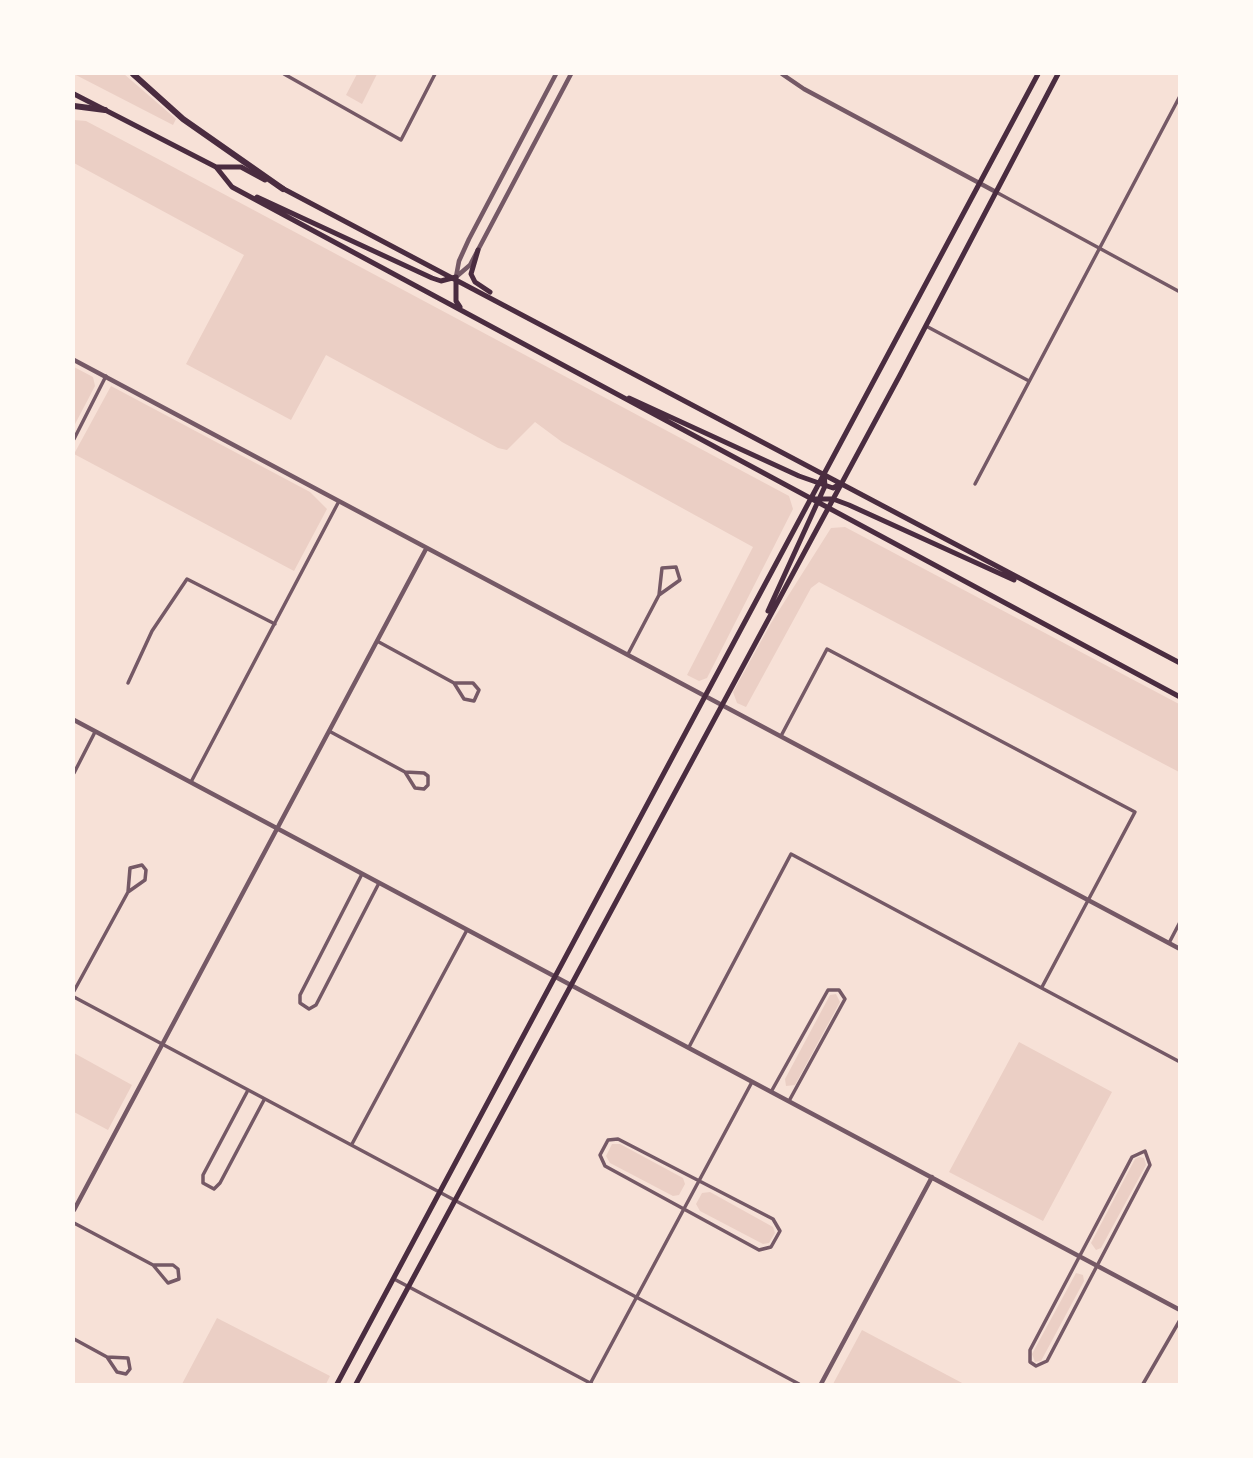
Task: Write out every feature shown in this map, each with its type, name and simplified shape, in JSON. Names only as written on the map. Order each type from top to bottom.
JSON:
[{"type":"highway","points":[[133,74],[195,129],[283,188]]},
{"type":"highway","points":[[74,106],[105,110]]},
{"type":"main road","points":[[766,620],[769,605],[816,500],[824,474],[1038,74]]},
{"type":"main road","points":[[356,1384],[828,508],[1058,74]]},
{"type":"main road","points":[[74,94],[216,167],[232,187],[1180,696]]},
{"type":"main road","points":[[216,167],[241,167],[283,188],[1180,663]]},
{"type":"main road","points":[[232,187],[284,207],[432,278],[441,281],[456,278]]},
{"type":"main road","points":[[478,250],[471,274],[475,282],[535,320]]},
{"type":"main road","points":[[456,278],[456,301],[461,309]]},
{"type":"main road","points":[[578,374],[822,485],[836,488],[841,483]]},
{"type":"main road","points":[[816,500],[832,499],[1062,601]]},
{"type":"main road","points":[[337,1384],[707,695],[816,500]]},
{"type":"street","points":[[284,74],[401,140],[435,74]]},
{"type":"street","points":[[456,278],[459,261],[556,74]]},
{"type":"street","points":[[456,278],[470,265],[571,74]]},
{"type":"street","points":[[782,74],[804,89],[1180,292]]},
{"type":"street","points":[[975,484],[1180,96]]},
{"type":"street","points":[[925,326],[1029,381]]},
{"type":"street","points":[[74,360],[426,550],[707,695],[1180,949]]},
{"type":"street","points":[[74,439],[106,376]]},
{"type":"street","points":[[191,782],[338,503]]},
{"type":"street","points":[[74,1210],[426,550]]},
{"type":"street","points":[[628,654],[659,595],[662,568],[676,567],[680,580],[659,595]]},
{"type":"street","points":[[128,683],[152,631],[187,579],[275,624]]},
{"type":"street","points":[[377,641],[454,683],[473,683],[479,690],[478,696],[474,701],[464,699],[454,683]]},
{"type":"street","points":[[781,736],[827,649],[1135,812],[1042,987]]},
{"type":"street","points":[[74,720],[1180,1310]]},
{"type":"street","points":[[329,731],[405,772],[424,772],[429,779],[428,785],[424,789],[415,788],[405,772]]},
{"type":"street","points":[[74,773],[95,732]]},
{"type":"street","points":[[689,1047],[790,854],[1180,1062]]},
{"type":"street","points":[[74,991],[128,892],[146,877],[142,865],[130,868],[128,892]]},
{"type":"street","points":[[362,874],[300,995],[300,1003],[309,1009],[316,1005],[379,883]]},
{"type":"street","points":[[1169,943],[1180,922]]},
{"type":"street","points":[[352,1144],[467,930]]},
{"type":"street","points":[[771,1092],[828,990],[839,990],[845,999],[789,1101]]},
{"type":"street","points":[[74,997],[247,1092],[352,1144],[799,1384]]},
{"type":"street","points":[[394,1279],[591,1384],[752,1082]]},
{"type":"street","points":[[247,1092],[203,1175],[203,1183],[209,1188],[214,1189],[220,1184],[264,1100]]},
{"type":"street","points":[[618,1139],[699,1181],[773,1219],[780,1231],[771,1247],[759,1250],[683,1210],[605,1166],[600,1155],[608,1140],[618,1139]]},
{"type":"street","points":[[1145,1151],[1150,1165],[1047,1361],[1037,1366],[1030,1362],[1030,1350],[1079,1257],[1132,1157],[1145,1151]]},
{"type":"street","points":[[821,1384],[932,1177]]},
{"type":"street","points":[[74,1223],[153,1265],[165,1282],[174,1283],[179,1279],[180,1272],[173,1265],[153,1265]]},
{"type":"street","points":[[1143,1384],[1180,1320]]},
{"type":"street","points":[[74,1339],[107,1357],[117,1372],[126,1374],[130,1369],[131,1363],[125,1357],[107,1357]]},
{"type":"shaded area","points":[[74,74],[124,74],[176,119],[173,125]]},
{"type":"shaded area","points":[[357,74],[377,74],[362,104],[346,95]]},
{"type":"shaded area","points":[[74,120],[86,121],[789,496],[793,509],[707,678],[699,681],[687,675],[753,547],[562,442],[535,422],[507,450],[498,448],[326,355],[291,420],[186,364],[244,255],[74,163]]},
{"type":"shaded area","points":[[74,367],[93,377],[95,386],[74,426]]},
{"type":"shaded area","points":[[111,386],[310,492],[327,509],[294,571],[74,454]]},
{"type":"shaded area","points":[[845,527],[1179,704],[1179,772],[819,582],[811,588],[746,707],[737,703],[733,692],[771,623],[831,528]]},
{"type":"shaded area","points":[[836,994],[840,1002],[795,1085],[786,1086],[785,1079],[830,995]]},
{"type":"shaded area","points":[[1019,1042],[1112,1092],[1043,1221],[949,1172]]},
{"type":"shaded area","points":[[74,1053],[132,1085],[108,1130],[74,1112]]},
{"type":"shaded area","points":[[612,1144],[620,1144],[683,1178],[685,1184],[679,1195],[673,1196],[610,1163],[606,1156]]},
{"type":"shaded area","points":[[1144,1158],[1146,1165],[1101,1248],[1096,1250],[1091,1243],[1135,1159]]},
{"type":"shaded area","points":[[710,1192],[773,1227],[775,1233],[769,1243],[763,1244],[700,1211],[696,1204],[702,1193]]},
{"type":"shaded area","points":[[1076,1273],[1083,1275],[1084,1281],[1041,1361],[1035,1362],[1032,1354]]},
{"type":"shaded area","points":[[217,1318],[330,1376],[326,1384],[182,1384]]},
{"type":"shaded area","points":[[862,1330],[964,1384],[833,1384]]}]
